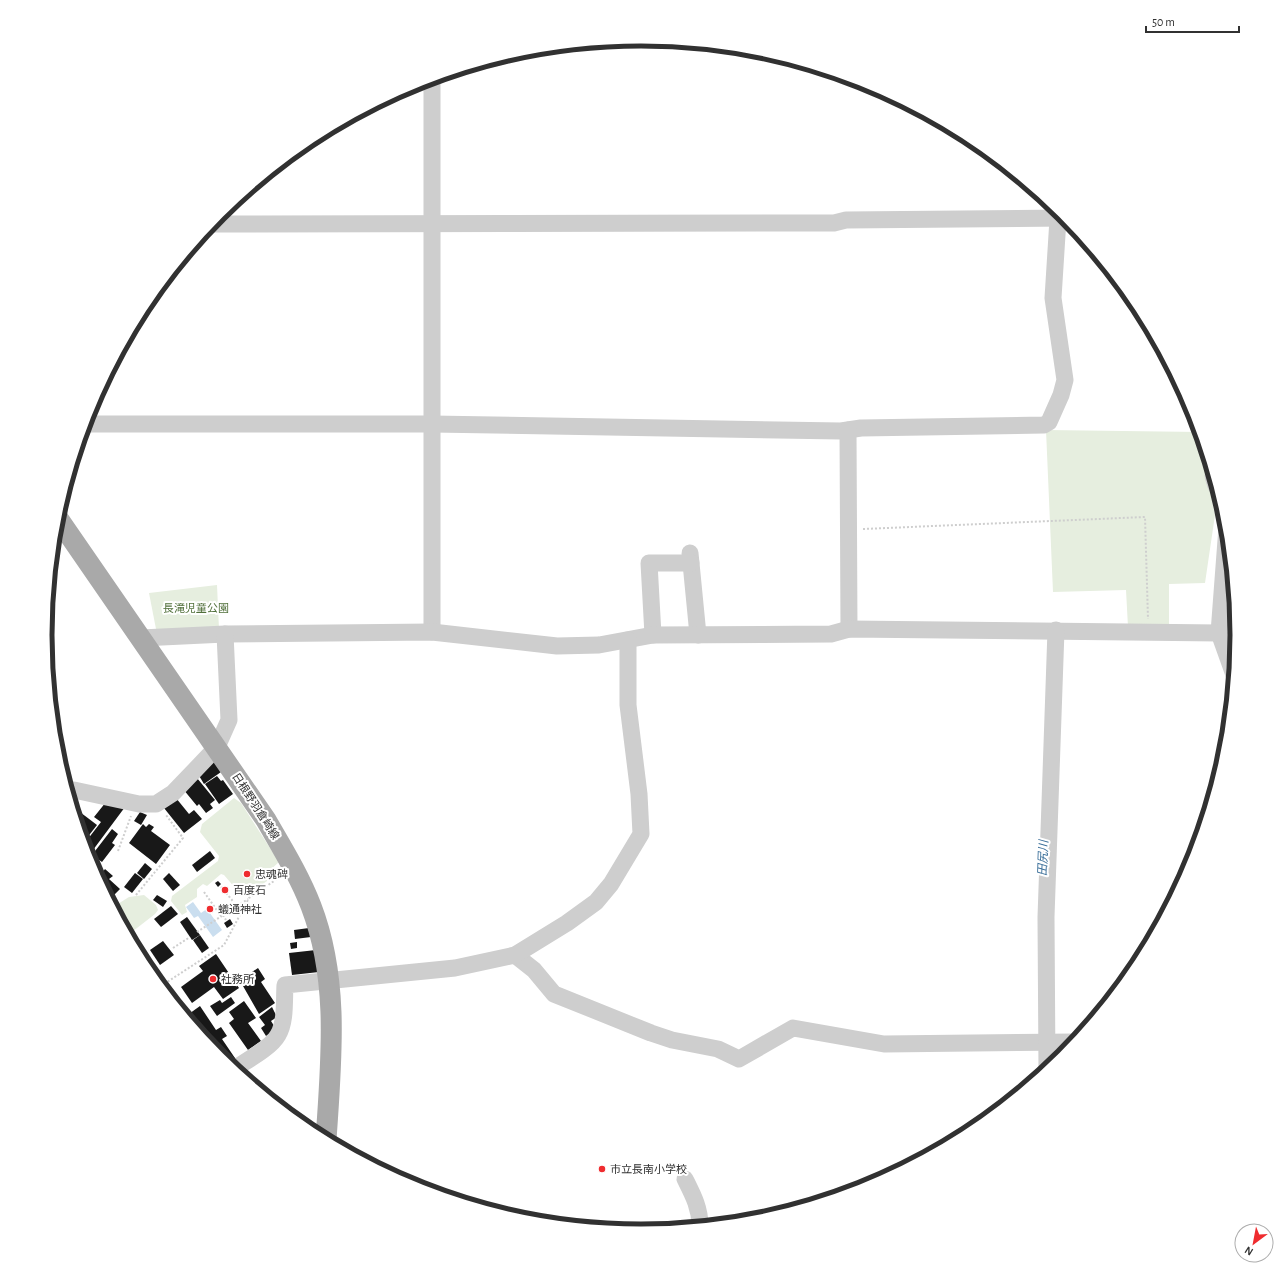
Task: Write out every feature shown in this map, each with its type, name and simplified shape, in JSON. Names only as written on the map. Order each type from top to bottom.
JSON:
[{"type":"main road","name":"日根野羽倉崎線","points":[[62,526],[217,747],[266,820],[294,868],[311,906],[322,941],[329,980],[332,1038],[326,1134]]},
{"type":"street","points":[[432,85],[432,632]]},
{"type":"street","points":[[219,224],[432,222],[834,223],[846,220],[1054,215]]},
{"type":"street","points":[[91,424],[432,424],[833,431],[861,428],[1044,425],[1049,422],[1061,395],[1065,380],[1053,298],[1060,221]]},
{"type":"street","points":[[848,430],[849,629]]},
{"type":"street","points":[[1225,557],[1219,633],[1229,663]]},
{"type":"street","points":[[653,635],[649,563],[691,558],[698,635]]},
{"type":"street","points":[[141,638],[225,634],[432,632],[557,646],[599,645],[653,635],[831,634],[849,629],[1056,630],[1219,633]]},
{"type":"street","points":[[1047,1063],[1046,917],[1056,630]]},
{"type":"street","points":[[73,792],[136,803],[156,804],[173,793],[217,747],[229,720],[225,634]]},
{"type":"street","points":[[238,1066],[273,1042],[279,1035],[282,1024],[284,985],[455,968],[515,955],[596,902],[611,884],[641,834],[639,794],[628,705],[628,640]]},
{"type":"street","points":[[515,955],[534,970],[554,994],[651,1033],[672,1040],[718,1049],[739,1059],[793,1028],[884,1044],[1067,1042]]},
{"type":"street","points":[[685,1179],[696,1199],[700,1222]]},
{"type":"path","points":[[848,529],[1145,517],[1149,632]]},
{"type":"path","points":[[118,851],[136,803]]},
{"type":"path","points":[[136,895],[183,838],[156,804]]},
{"type":"path","points":[[197,932],[294,868]]},
{"type":"path","points":[[221,887],[237,906]]},
{"type":"path","points":[[205,893],[226,920]]},
{"type":"path","points":[[165,983],[224,945],[249,898]]},
{"type":"path","points":[[173,948],[190,936]]},
{"type":"green space","points":[[1046,430],[1194,432],[1210,483],[1215,515],[1205,583],[1169,584],[1169,629],[1128,627],[1126,590],[1053,592]]},
{"type":"green space","name":"長滝児童公園","points":[[217,585],[219,629],[156,629],[149,593]]},
{"type":"green space","points":[[234,798],[241,803],[279,862],[268,872],[267,881],[246,896],[242,896],[224,875],[221,874],[207,886],[203,884],[197,889],[197,897],[185,905],[187,912],[182,915],[171,901],[172,896],[218,861],[219,856],[200,832],[202,824]]},
{"type":"green space","points":[[144,895],[156,905],[158,910],[131,932],[117,905],[129,897]]},
{"type":"water","points":[[193,902],[201,913],[207,909],[222,930],[213,937],[198,916],[194,918],[186,907]]},
{"type":"building","points":[[213,760],[221,772],[204,784],[198,774]]},
{"type":"building","points":[[217,776],[221,781],[223,780],[233,794],[219,804],[205,784]]},
{"type":"building","points":[[197,778],[215,800],[210,804],[213,808],[206,813],[199,804],[197,806],[183,789]]},
{"type":"building","points":[[176,798],[189,814],[194,810],[202,819],[184,833],[164,808]]},
{"type":"building","points":[[106,802],[125,807],[93,850],[88,839],[101,822],[94,817]]},
{"type":"building","points":[[79,811],[97,825],[87,837]]},
{"type":"building","points":[[140,812],[147,815],[141,825],[134,821]]},
{"type":"building","points":[[143,824],[146,827],[149,824],[154,827],[151,831],[170,845],[156,864],[129,843]]},
{"type":"building","points":[[112,829],[118,834],[112,843],[115,845],[102,862],[94,857],[93,853]]},
{"type":"building","points":[[210,851],[215,858],[197,872],[192,865]]},
{"type":"building","points":[[145,863],[152,869],[144,879],[137,873]]},
{"type":"building","points":[[105,869],[113,876],[109,879],[120,889],[112,897],[101,872],[102,873]]},
{"type":"building","points":[[135,873],[143,879],[132,893],[124,887]]},
{"type":"building","points":[[169,873],[180,885],[173,891],[163,879]]},
{"type":"building","points":[[218,881],[221,884],[218,887],[215,883]]},
{"type":"building","points":[[157,895],[167,901],[163,907],[153,900]]},
{"type":"building","points":[[171,906],[178,914],[161,927],[154,919]]},
{"type":"building","points":[[187,917],[200,935],[192,940],[180,922]]},
{"type":"building","points":[[230,919],[233,924],[227,928],[224,923]]},
{"type":"building","points":[[309,928],[311,937],[295,939],[294,930]]},
{"type":"building","points":[[200,935],[209,948],[202,953],[193,940]]},
{"type":"building","points":[[163,941],[174,955],[160,965],[150,950]]},
{"type":"building","points":[[297,942],[297,948],[291,949],[290,943]]},
{"type":"building","points":[[316,950],[319,972],[292,975],[289,953]]},
{"type":"building","name":"社務所","points":[[216,954],[239,988],[223,999],[214,987],[192,1003],[181,987],[203,971],[199,966]]},
{"type":"building","points":[[258,968],[265,979],[261,982],[275,1003],[259,1014],[243,986],[250,981],[246,976]]},
{"type":"building","points":[[231,997],[235,1003],[217,1016],[210,1006],[220,1000],[222,1003]]},
{"type":"building","points":[[244,1001],[256,1018],[248,1023],[261,1041],[248,1050],[229,1023],[234,1019],[229,1012]]},
{"type":"building","points":[[200,1006],[216,1030],[221,1027],[227,1036],[222,1039],[237,1061],[235,1063],[224,1052],[189,1014]]},
{"type":"building","points":[[272,1007],[277,1017],[271,1021],[276,1029],[266,1036],[261,1028],[265,1025],[259,1017]]},
{"type":"place","name":"忠魂碑","points":[[247,874]]},
{"type":"place","name":"百度石","points":[[225,890]]},
{"type":"place","name":"蟻通神社","points":[[210,909]]},
{"type":"place","name":"社務所","points":[[213,979]]},
{"type":"place","name":"市立長南小学校","points":[[602,1169]]},
{"type":"water label","name":"田尻川","points":[[1043,858]]}]
